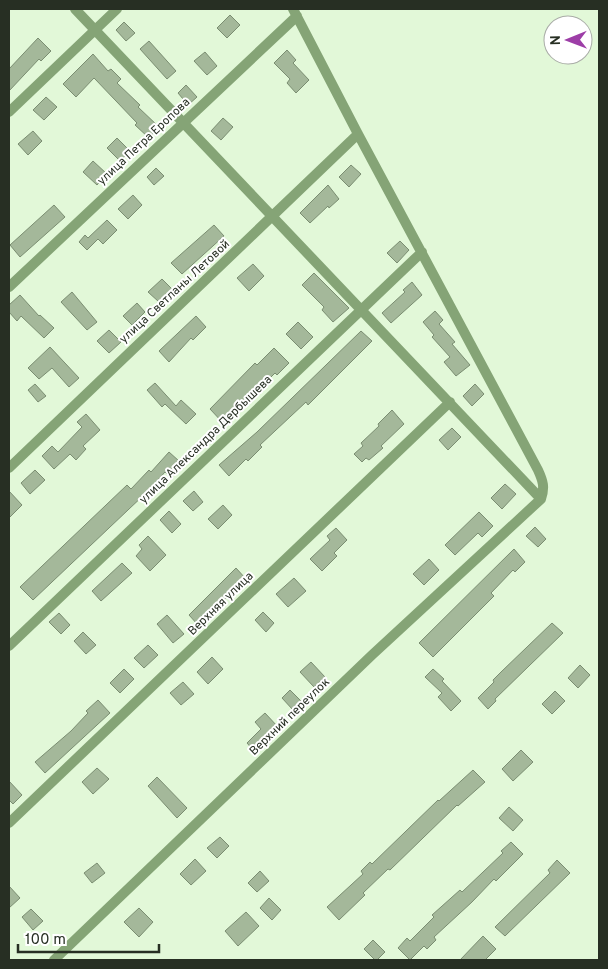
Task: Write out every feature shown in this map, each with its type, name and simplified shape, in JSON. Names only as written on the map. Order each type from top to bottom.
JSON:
[{"type":"street","points":[[75,9],[361,310],[542,496]]},
{"type":"street","points":[[9,112],[117,9]]},
{"type":"street","points":[[295,12],[358,134],[538,470],[544,483],[542,496]]},
{"type":"street","name":"улица Петра Еропова","points":[[9,287],[184,123],[295,12]]},
{"type":"street","name":"улица Светланы Летовой","points":[[9,468],[358,134]]},
{"type":"street","name":"улица Александра Дербышева","points":[[9,646],[422,252]]},
{"type":"street","name":"Верхняя улица","points":[[9,823],[450,402]]},
{"type":"street","name":"Верхний переулок","points":[[54,960],[365,662],[542,496]]},
{"type":"building","points":[[230,15],[240,25],[227,38],[217,28]]},
{"type":"building","points":[[124,22],[135,33],[126,41],[116,30]]},
{"type":"building","points":[[38,38],[51,51],[41,61],[39,59],[9,91],[9,69]]},
{"type":"building","points":[[149,41],[176,71],[167,79],[140,49]]},
{"type":"building","points":[[287,50],[296,60],[293,63],[309,80],[296,93],[287,83],[290,79],[274,63]]},
{"type":"building","points":[[205,52],[217,66],[207,75],[194,61]]},
{"type":"building","points":[[93,54],[108,71],[111,69],[121,79],[117,83],[159,127],[149,138],[135,125],[137,123],[94,78],[76,97],[63,84]]},
{"type":"building","points":[[186,85],[197,97],[188,105],[178,93]]},
{"type":"building","points":[[46,97],[57,107],[44,120],[33,110]]},
{"type":"building","points":[[223,118],[233,127],[221,140],[211,131]]},
{"type":"building","points":[[33,131],[42,141],[28,155],[18,144]]},
{"type":"building","points":[[117,138],[130,151],[120,161],[107,148]]},
{"type":"building","points":[[93,161],[107,174],[97,185],[83,172]]},
{"type":"building","points":[[351,165],[361,174],[349,187],[339,177]]},
{"type":"building","points":[[156,168],[164,176],[154,185],[147,177]]},
{"type":"building","points":[[328,185],[339,199],[329,208],[328,206],[310,223],[300,213]]},
{"type":"building","points":[[133,195],[142,205],[128,219],[118,209]]},
{"type":"building","points":[[54,205],[65,217],[20,257],[10,245]]},
{"type":"building","points":[[107,220],[117,230],[103,244],[98,239],[87,250],[79,242],[85,235],[88,238]]},
{"type":"building","points":[[214,225],[224,236],[182,274],[171,263]]},
{"type":"building","points":[[400,241],[409,250],[397,263],[387,253]]},
{"type":"building","points":[[253,264],[264,276],[249,291],[237,278]]},
{"type":"building","points":[[314,273],[349,308],[333,322],[322,310],[324,307],[302,285]]},
{"type":"building","points":[[162,279],[172,289],[159,302],[148,292]]},
{"type":"building","points":[[412,282],[422,295],[391,323],[382,313],[405,292],[403,290]]},
{"type":"building","points":[[72,292],[97,322],[87,330],[61,302]]},
{"type":"building","points":[[20,295],[39,316],[54,328],[44,338],[21,316],[17,321],[9,312],[9,305]]},
{"type":"building","points":[[137,303],[145,312],[132,325],[123,316]]},
{"type":"building","points":[[435,311],[443,320],[439,324],[455,342],[452,344],[470,365],[456,376],[444,362],[450,357],[432,337],[434,335],[423,322]]},
{"type":"building","points":[[196,316],[206,327],[193,340],[191,338],[169,362],[159,351]]},
{"type":"building","points":[[298,322],[313,337],[301,349],[286,334]]},
{"type":"building","points":[[109,330],[121,342],[109,353],[97,341]]},
{"type":"building","points":[[361,331],[372,341],[308,405],[306,402],[260,445],[262,447],[248,461],[246,459],[229,476],[219,465],[257,432]]},
{"type":"building","points":[[50,347],[79,378],[69,387],[52,368],[39,379],[28,368]]},
{"type":"building","points":[[274,348],[289,363],[277,375],[275,373],[224,424],[210,409],[255,363],[257,365]]},
{"type":"building","points":[[155,383],[176,406],[181,400],[196,414],[186,424],[165,404],[162,407],[147,390]]},
{"type":"building","points":[[35,384],[46,396],[38,402],[28,390]]},
{"type":"building","points":[[475,384],[484,394],[472,406],[463,396]]},
{"type":"building","points":[[392,410],[404,424],[381,446],[383,448],[369,460],[366,458],[362,462],[354,454],[363,446],[361,443]]},
{"type":"building","points":[[86,414],[100,430],[83,446],[86,449],[76,460],[70,454],[54,469],[42,456],[52,446],[58,452],[82,427],[77,422]]},
{"type":"building","points":[[452,428],[461,437],[448,450],[439,440]]},
{"type":"building","points":[[169,452],[179,461],[167,474],[165,472],[147,492],[33,600],[20,587],[127,485],[131,489],[149,470],[151,472]]},
{"type":"building","points":[[35,470],[45,480],[30,494],[21,483]]},
{"type":"building","points":[[505,484],[516,494],[502,509],[491,498]]},
{"type":"building","points":[[9,491],[22,505],[9,518]]},
{"type":"building","points":[[194,491],[203,502],[193,511],[183,501]]},
{"type":"building","points":[[223,505],[232,515],[218,529],[208,519]]},
{"type":"building","points":[[169,511],[181,524],[172,533],[160,520]]},
{"type":"building","points":[[479,512],[493,526],[482,537],[478,533],[455,555],[445,545]]},
{"type":"building","points":[[535,527],[546,539],[538,547],[526,536]]},
{"type":"building","points":[[336,528],[347,540],[334,553],[337,556],[322,571],[310,559],[330,540],[327,536]]},
{"type":"building","points":[[148,536],[166,555],[150,571],[136,556],[142,549],[139,545]]},
{"type":"building","points":[[514,549],[525,562],[515,572],[513,570],[491,593],[494,596],[433,657],[419,643]]},
{"type":"building","points":[[429,559],[439,570],[424,585],[413,574]]},
{"type":"building","points":[[122,563],[132,573],[101,601],[92,591]]},
{"type":"building","points":[[236,568],[246,579],[198,625],[189,615]]},
{"type":"building","points":[[294,578],[306,591],[288,607],[276,594]]},
{"type":"building","points":[[263,612],[274,623],[266,632],[255,620]]},
{"type":"building","points":[[59,613],[70,625],[61,634],[49,622]]},
{"type":"building","points":[[167,615],[184,634],[173,643],[157,624]]},
{"type":"building","points":[[552,623],[563,633],[495,699],[496,701],[488,709],[478,698],[494,682],[493,680]]},
{"type":"building","points":[[83,632],[96,645],[86,654],[74,641]]},
{"type":"building","points":[[148,645],[158,655],[144,668],[134,658]]},
{"type":"building","points":[[212,657],[223,669],[208,684],[197,672]]},
{"type":"building","points":[[311,662],[325,677],[314,687],[300,672]]},
{"type":"building","points":[[580,665],[590,675],[578,688],[568,678]]},
{"type":"building","points":[[124,669],[134,679],[120,693],[110,683]]},
{"type":"building","points":[[433,669],[444,679],[442,681],[461,701],[451,711],[438,697],[442,693],[425,677]]},
{"type":"building","points":[[183,682],[194,694],[181,705],[170,693]]},
{"type":"building","points":[[290,690],[302,702],[293,710],[282,698]]},
{"type":"building","points":[[555,691],[565,701],[552,714],[542,704]]},
{"type":"building","points":[[98,700],[110,713],[45,773],[35,762],[71,731],[88,713],[86,711]]},
{"type":"building","points":[[265,713],[278,727],[254,751],[247,743],[261,729],[255,722]]},
{"type":"building","points":[[521,750],[533,762],[513,781],[502,769]]},
{"type":"building","points":[[97,768],[109,779],[93,794],[82,782]]},
{"type":"building","points":[[473,770],[485,782],[457,805],[390,870],[388,869],[339,920],[327,907],[363,874],[361,871],[370,862],[372,864],[438,800]]},
{"type":"building","points":[[157,777],[187,808],[177,818],[148,786]]},
{"type":"building","points":[[9,781],[22,795],[13,804],[9,800]]},
{"type":"building","points":[[509,807],[523,820],[513,831],[499,818]]},
{"type":"building","points":[[220,837],[229,846],[217,858],[207,848]]},
{"type":"building","points":[[511,842],[523,854],[434,937],[436,940],[427,949],[424,946],[410,960],[398,948],[407,938],[410,941],[434,917],[432,915],[460,890],[462,892],[503,853],[501,851]]},
{"type":"building","points":[[195,859],[206,871],[191,885],[180,874]]},
{"type":"building","points":[[557,860],[570,873],[505,936],[495,927],[550,873],[548,870]]},
{"type":"building","points":[[97,863],[105,873],[92,883],[84,873]]},
{"type":"building","points":[[260,871],[269,881],[257,892],[248,883]]},
{"type":"building","points":[[9,886],[20,898],[9,908]]},
{"type":"building","points":[[269,898],[281,910],[272,920],[260,908]]},
{"type":"building","points":[[139,908],[153,922],[139,937],[124,922]]},
{"type":"building","points":[[31,909],[43,921],[33,930],[22,917]]},
{"type":"building","points":[[246,912],[259,926],[238,946],[225,931]]},
{"type":"building","points":[[483,936],[496,949],[485,960],[460,960]]},
{"type":"building","points":[[373,940],[385,952],[377,960],[364,949]]}]
